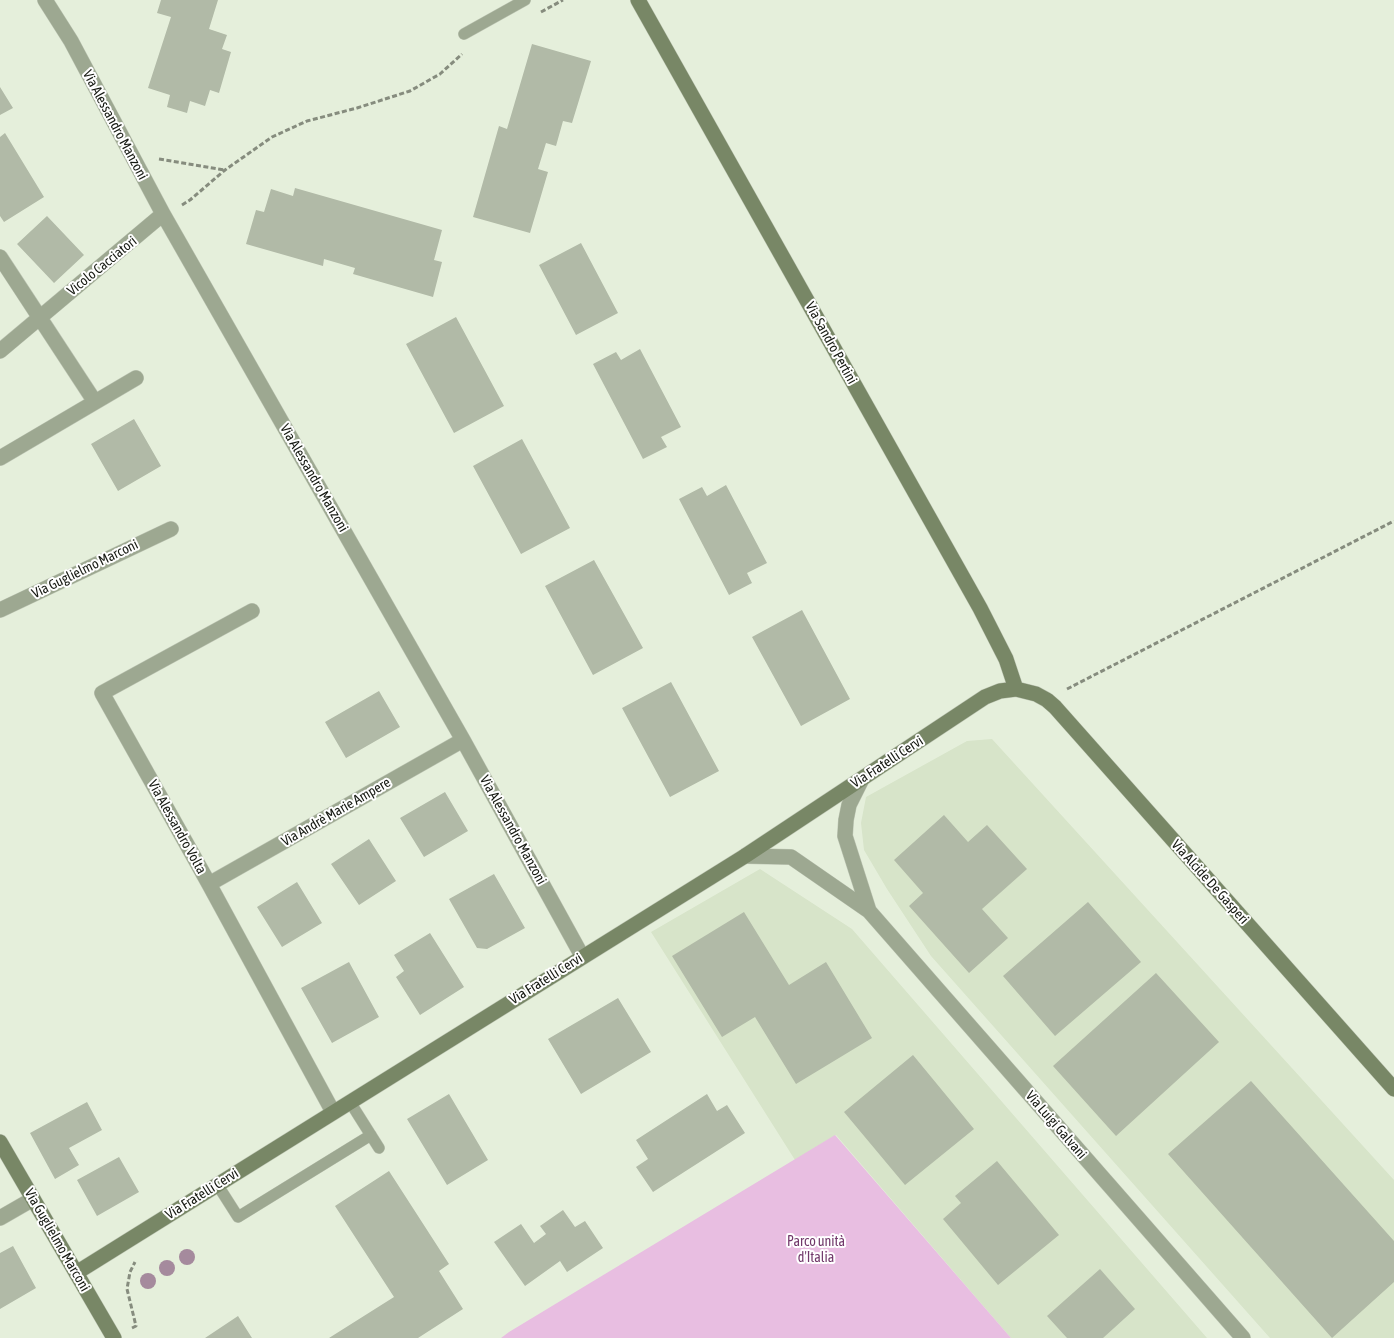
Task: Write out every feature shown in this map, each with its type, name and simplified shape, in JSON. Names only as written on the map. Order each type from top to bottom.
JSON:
[{"type":"street","name":"Via Alessandro Manzoni","points":[[44,0],[71,41],[133,159],[463,740],[582,956]]},
{"type":"street","name":"Via Sandro Pertini","points":[[638,0],[980,608],[1006,659],[1016,689]]},
{"type":"street","name":"Vicolo Cacciatori","points":[[0,351],[164,214]]},
{"type":"street","points":[[0,257],[96,402]]},
{"type":"street","points":[[0,458],[136,378]]},
{"type":"street","name":"Via Guglielmo Marconi","points":[[0,610],[171,529]]},
{"type":"street","name":"Via Alessandro Volta","points":[[252,611],[102,693],[333,1112]]},
{"type":"street","name":"Via Alcide De Gasperi","points":[[1016,689],[1036,694],[1047,700],[1394,1089]]},
{"type":"street","name":"Via Fratelli Cervi","points":[[76,1273],[745,856],[985,698],[1000,691],[1016,689]]},
{"type":"street","name":"Via Andrè Marie Ampere","points":[[209,884],[463,740]]},
{"type":"street","name":"Via Luigi Galvani","points":[[862,778],[849,806],[845,836],[869,911]]},
{"type":"street","name":"Via Luigi Galvani","points":[[745,856],[790,857],[869,911],[1243,1338]]},
{"type":"street","name":"Via Guglielmo Marconi","points":[[0,1142],[114,1338]]},
{"type":"street","points":[[0,1218],[33,1199]]},
{"type":"lane","points":[[464,34],[524,0]]},
{"type":"lane","points":[[350,1102],[379,1148]]},
{"type":"lane","points":[[217,1184],[238,1217],[371,1135]]},
{"type":"path","points":[[538,13],[563,0]]},
{"type":"path","points":[[164,214],[190,200],[224,170],[272,136],[307,121],[357,108],[410,91],[440,74],[459,55],[465,52]]},
{"type":"path","points":[[133,159],[224,170]]},
{"type":"path","points":[[1047,700],[1394,520]]},
{"type":"shaded area","points":[[992,739],[1394,1180],[1394,1338],[1270,1338],[931,956],[864,850],[861,823],[866,797],[967,741]]},
{"type":"shaded area","points":[[760,869],[852,929],[1207,1338],[1011,1338],[836,1135],[795,1160],[651,932]]},
{"type":"green space","name":"Parco unità d'Italia","points":[[835,1135],[1011,1338],[501,1338],[509,1332]]},
{"type":"building","points":[[161,0],[218,0],[209,29],[227,35],[222,49],[231,52],[219,93],[210,90],[205,106],[190,101],[187,113],[167,107],[170,95],[148,88],[171,17],[157,13]]},
{"type":"building","points":[[532,44],[591,61],[572,123],[563,121],[556,146],[546,143],[538,169],[548,172],[530,233],[473,217],[499,126],[507,129]]},
{"type":"building","points":[[0,87],[13,108],[0,115]]},
{"type":"building","points":[[5,133],[44,197],[4,222],[0,216],[0,137]]},
{"type":"building","points":[[295,188],[442,230],[434,260],[442,262],[433,297],[353,274],[355,268],[324,259],[323,266],[246,244],[256,210],[264,212],[271,189],[293,196]]},
{"type":"building","points":[[47,216],[84,255],[54,283],[17,244]]},
{"type":"building","points":[[581,243],[618,313],[576,335],[539,265]]},
{"type":"building","points":[[456,317],[504,406],[454,433],[406,344]]},
{"type":"building","points":[[640,349],[681,427],[661,437],[667,447],[643,459],[593,364],[616,352],[621,360]]},
{"type":"building","points":[[134,419],[161,466],[118,491],[91,444]]},
{"type":"building","points":[[522,439],[570,528],[521,554],[473,466]]},
{"type":"building","points":[[726,485],[767,563],[747,573],[752,583],[729,595],[679,499],[702,487],[707,496]]},
{"type":"building","points":[[594,560],[643,648],[593,675],[545,586]]},
{"type":"building","points":[[802,610],[850,699],[801,726],[752,637]]},
{"type":"building","points":[[671,682],[719,771],[670,797],[622,708]]},
{"type":"building","points":[[379,691],[400,727],[346,758],[325,722]]},
{"type":"building","points":[[445,792],[468,831],[424,857],[400,818]]},
{"type":"building","points":[[944,815],[968,842],[987,825],[1027,869],[982,909],[1008,938],[969,973],[909,906],[923,893],[894,860]]},
{"type":"building","points":[[369,839],[396,881],[359,905],[331,864]]},
{"type":"building","points":[[494,874],[525,928],[487,949],[477,948],[449,899]]},
{"type":"building","points":[[297,882],[322,923],[282,947],[257,907]]},
{"type":"building","points":[[1088,902],[1141,962],[1055,1036],[1003,976]]},
{"type":"building","points":[[744,912],[789,985],[826,962],[872,1038],[796,1084],[755,1017],[722,1037],[672,956]]},
{"type":"building","points":[[430,933],[464,987],[420,1015],[396,977],[404,971],[394,955]]},
{"type":"building","points":[[349,962],[379,1017],[332,1043],[301,988]]},
{"type":"building","points":[[1156,973],[1219,1042],[1116,1136],[1053,1066]]},
{"type":"building","points":[[618,998],[651,1052],[581,1094],[548,1039]]},
{"type":"building","points":[[913,1055],[974,1129],[905,1185],[844,1112]]},
{"type":"building","points":[[1251,1081],[1394,1241],[1394,1282],[1332,1338],[1168,1154]]},
{"type":"building","points":[[449,1094],[488,1160],[447,1185],[407,1119]]},
{"type":"building","points":[[707,1094],[717,1111],[727,1105],[745,1133],[653,1192],[636,1167],[648,1159],[636,1140]]},
{"type":"building","points":[[87,1102],[102,1130],[69,1148],[79,1165],[55,1179],[30,1133]]},
{"type":"building","points":[[119,1157],[139,1192],[97,1216],[77,1180]]},
{"type":"building","points":[[997,1161],[1059,1235],[998,1285],[943,1219],[961,1203],[955,1196]]},
{"type":"building","points":[[389,1171],[449,1264],[439,1271],[463,1309],[418,1338],[329,1338],[394,1297],[335,1206]]},
{"type":"building","points":[[563,1210],[575,1227],[585,1221],[603,1248],[567,1272],[560,1261],[525,1286],[494,1242],[521,1224],[534,1243],[546,1234],[540,1226]]},
{"type":"building","points":[[13,1246],[36,1288],[0,1309],[0,1253]]},
{"type":"building","points":[[1100,1269],[1135,1309],[1103,1338],[1067,1338],[1047,1316]]},
{"type":"building","points":[[238,1316],[252,1338],[205,1338]]}]
